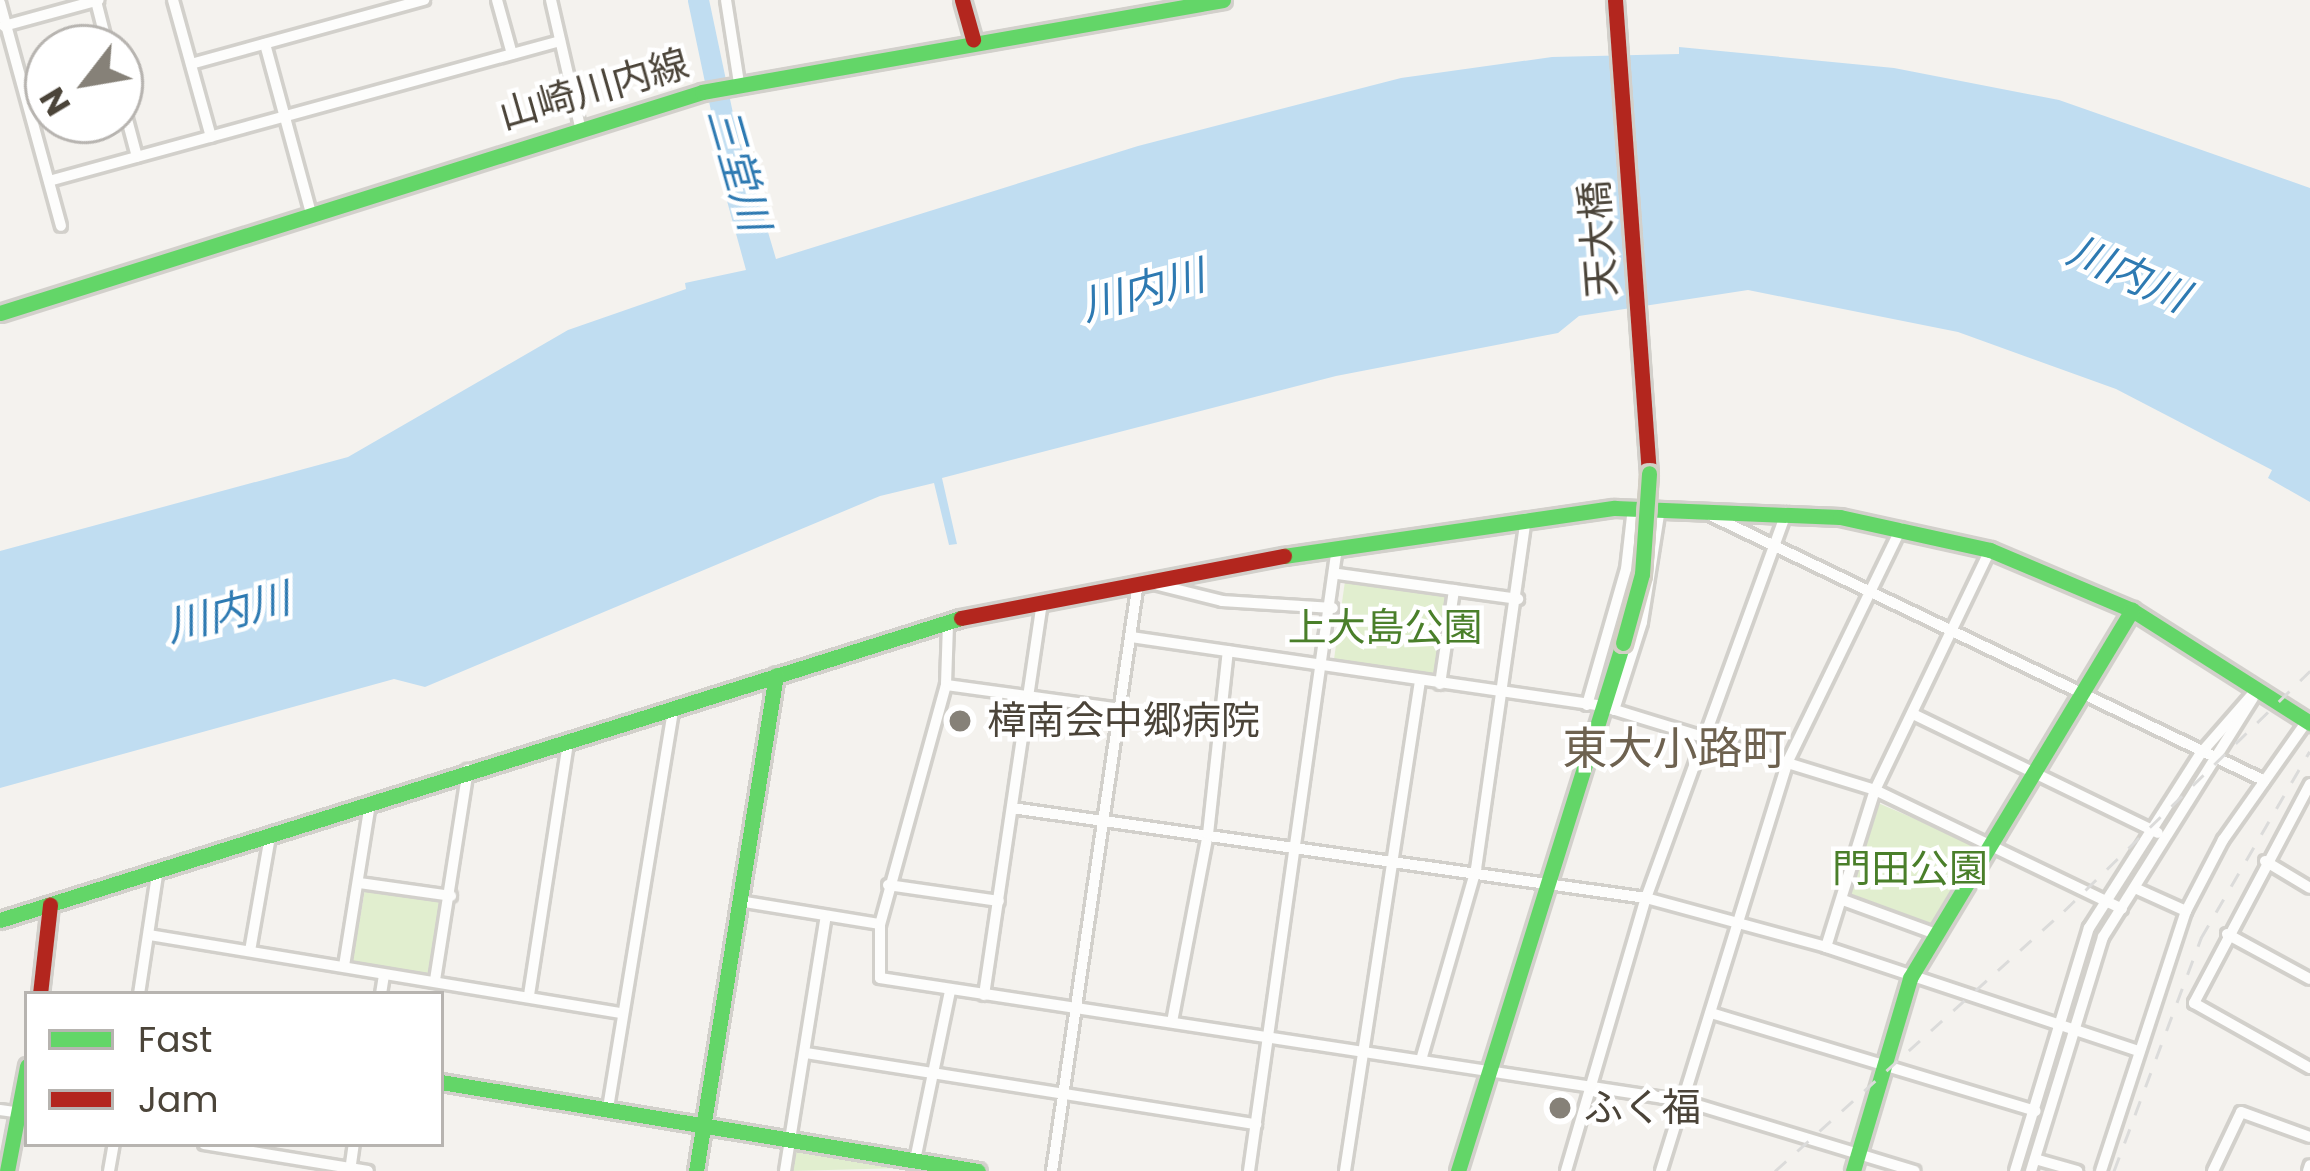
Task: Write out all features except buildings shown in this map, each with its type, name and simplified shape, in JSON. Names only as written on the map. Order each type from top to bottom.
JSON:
[{"type":"street","points":[[3,27],[97,0]]},
{"type":"street","points":[[173,0],[211,136]]},
{"type":"street","points":[[190,64],[424,0]]},
{"type":"street","points":[[497,0],[512,54]]},
{"type":"street","points":[[551,0],[580,128]]},
{"type":"street","points":[[739,83],[726,2],[740,0]]},
{"type":"street","points":[[962,0],[973,39]]},
{"type":"street","name":"山崎川内線","points":[[0,313],[310,210],[702,92],[973,39],[1173,4],[1223,0]]},
{"type":"street","name":"天大橋","points":[[1457,1171],[1642,574],[1648,473],[1616,0]]},
{"type":"street","points":[[0,3],[61,226]]},
{"type":"street","points":[[49,182],[560,41]]},
{"type":"street","points":[[265,44],[310,210]]},
{"type":"street","points":[[134,144],[137,157]]},
{"type":"street","points":[[1601,707],[1633,508]]},
{"type":"street","points":[[0,920],[468,770],[948,624],[1337,547],[1526,519],[1633,508],[1786,513],[1901,528],[1990,550],[2132,610],[2308,722],[2265,781],[2186,911],[2101,1171]]},
{"type":"street","points":[[1601,707],[1642,622],[1660,508]]},
{"type":"street","points":[[1696,508],[2265,781]]},
{"type":"street","points":[[1566,1171],[1646,898],[1699,740],[1786,513]]},
{"type":"street","points":[[1421,1060],[1475,868],[1519,599],[1526,519]]},
{"type":"street","points":[[1661,1171],[1787,763],[1901,528]]},
{"type":"street","points":[[1249,1171],[1300,845],[1338,574],[1337,547]]},
{"type":"street","points":[[1826,946],[1875,790],[1990,550]]},
{"type":"street","points":[[1338,574],[1519,599]]},
{"type":"street","points":[[1158,585],[1222,601],[1333,608]]},
{"type":"street","points":[[1052,1171],[1107,821],[1137,590]]},
{"type":"street","points":[[1440,684],[1454,590]]},
{"type":"street","points":[[984,995],[1042,604]]},
{"type":"street","points":[[1856,1162],[1910,978],[2132,610]]},
{"type":"street","points":[[948,624],[946,685],[880,924],[880,978],[1684,1101],[1856,1162],[1915,1171]]},
{"type":"street","points":[[1131,637],[1601,707],[1875,790],[2122,909]]},
{"type":"street","points":[[1172,1022],[1208,834],[1228,652]]},
{"type":"street","points":[[696,1171],[776,675]]},
{"type":"street","points":[[1345,1171],[1420,681]]},
{"type":"street","points":[[946,685],[1120,710]]},
{"type":"street","points":[[2015,1171],[2089,928],[2152,830],[2257,689]]},
{"type":"street","points":[[608,1108],[674,707]]},
{"type":"street","points":[[1912,713],[2168,836]]},
{"type":"street","points":[[529,995],[568,743]]},
{"type":"street","points":[[2077,1171],[2033,1165],[2103,937],[2168,836],[2207,756]]},
{"type":"street","points":[[435,980],[468,770]]},
{"type":"street","points":[[2310,784],[2194,1003],[2310,1068]]},
{"type":"street","points":[[344,966],[370,802]]},
{"type":"street","points":[[1012,808],[1475,868],[1646,898],[1826,946],[1910,978],[2140,1051]]},
{"type":"street","points":[[250,950],[270,836]]},
{"type":"street","points":[[2265,862],[2310,889]]},
{"type":"street","points":[[140,991],[158,868]]},
{"type":"street","points":[[359,883],[451,896]]},
{"type":"street","points":[[889,886],[999,901]]},
{"type":"street","points":[[2135,888],[2186,911]]},
{"type":"street","points":[[739,901],[880,924]]},
{"type":"street","points":[[1843,901],[1936,934]]},
{"type":"street","points":[[40,991],[50,904]]},
{"type":"street","points":[[785,1171],[826,916]]},
{"type":"street","points":[[2228,934],[2310,979]]},
{"type":"street","points":[[149,935],[621,1013]]},
{"type":"street","points":[[381,991],[384,975]]},
{"type":"street","points":[[915,1160],[938,1077],[950,991]]},
{"type":"street","points":[[1712,1013],[2050,1115]]},
{"type":"street","points":[[806,1053],[1256,1124]]},
{"type":"street","points":[[7,1171],[24,1078]]},
{"type":"street","points":[[444,1082],[978,1171]]},
{"type":"street","points":[[2213,1171],[2241,1112],[2310,1137]]},
{"type":"street","points":[[221,1147],[368,1171]]},
{"type":"green space","name":"上大島公園","points":[[1345,581],[1448,595],[1437,676],[1334,661]]},
{"type":"green space","name":"門田公園","points":[[1878,803],[1981,847],[1933,927],[1849,898]]},
{"type":"green space","points":[[365,889],[444,903],[431,976],[352,962]]},
{"type":"green space","points":[[794,1150],[904,1168],[790,1171]]},
{"type":"water","name":"川内川","points":[[1679,47],[1894,68],[2059,100],[2310,188],[2310,502],[2268,478],[2272,470],[2116,389],[1958,332],[1748,290],[1579,316],[1558,333],[1336,376],[942,478],[957,544],[949,545],[934,483],[880,496],[425,687],[394,679],[0,788],[0,551],[348,457],[568,330],[686,289],[685,283],[746,270],[713,150],[742,144],[776,259],[1138,146],[1401,78],[1552,57],[1679,54]]},
{"type":"waterway","name":"三堂川","points":[[698,0],[734,171]]},
{"type":"railway","points":[[1775,1171],[2064,911],[2310,671]]},
{"type":"railway","points":[[2114,1171],[2201,938],[2310,751]]},
{"type":"traffic: fast","points":[[0,313],[702,92],[1223,0]]},
{"type":"traffic: fast","points":[[1623,643],[1642,574],[1649,473]]},
{"type":"traffic: fast","points":[[1284,556],[1615,508],[1840,517],[1990,550],[2132,610],[2310,723]]},
{"type":"traffic: fast","points":[[1853,1171],[1910,978],[2132,610]]},
{"type":"traffic: fast","points":[[0,920],[961,618]]},
{"type":"traffic: fast","points":[[1458,1171],[1623,643]]},
{"type":"traffic: fast","points":[[696,1171],[776,675]]},
{"type":"traffic: fast","points":[[7,1171],[24,1082]]},
{"type":"traffic: fast","points":[[444,1082],[978,1171]]},
{"type":"traffic: jam","points":[[962,0],[973,39]]},
{"type":"traffic: jam","points":[[1615,0],[1649,473]]},
{"type":"traffic: jam","points":[[961,618],[1284,556]]},
{"type":"traffic: jam","points":[[40,991],[50,905]]},
{"type":"place","name":"樟南会中郷病院","points":[[960,721]]},
{"type":"place","name":"ふく福","points":[[1560,1108]]},
{"type":"district","name":"東大小路町","points":[[1675,749]]}]
